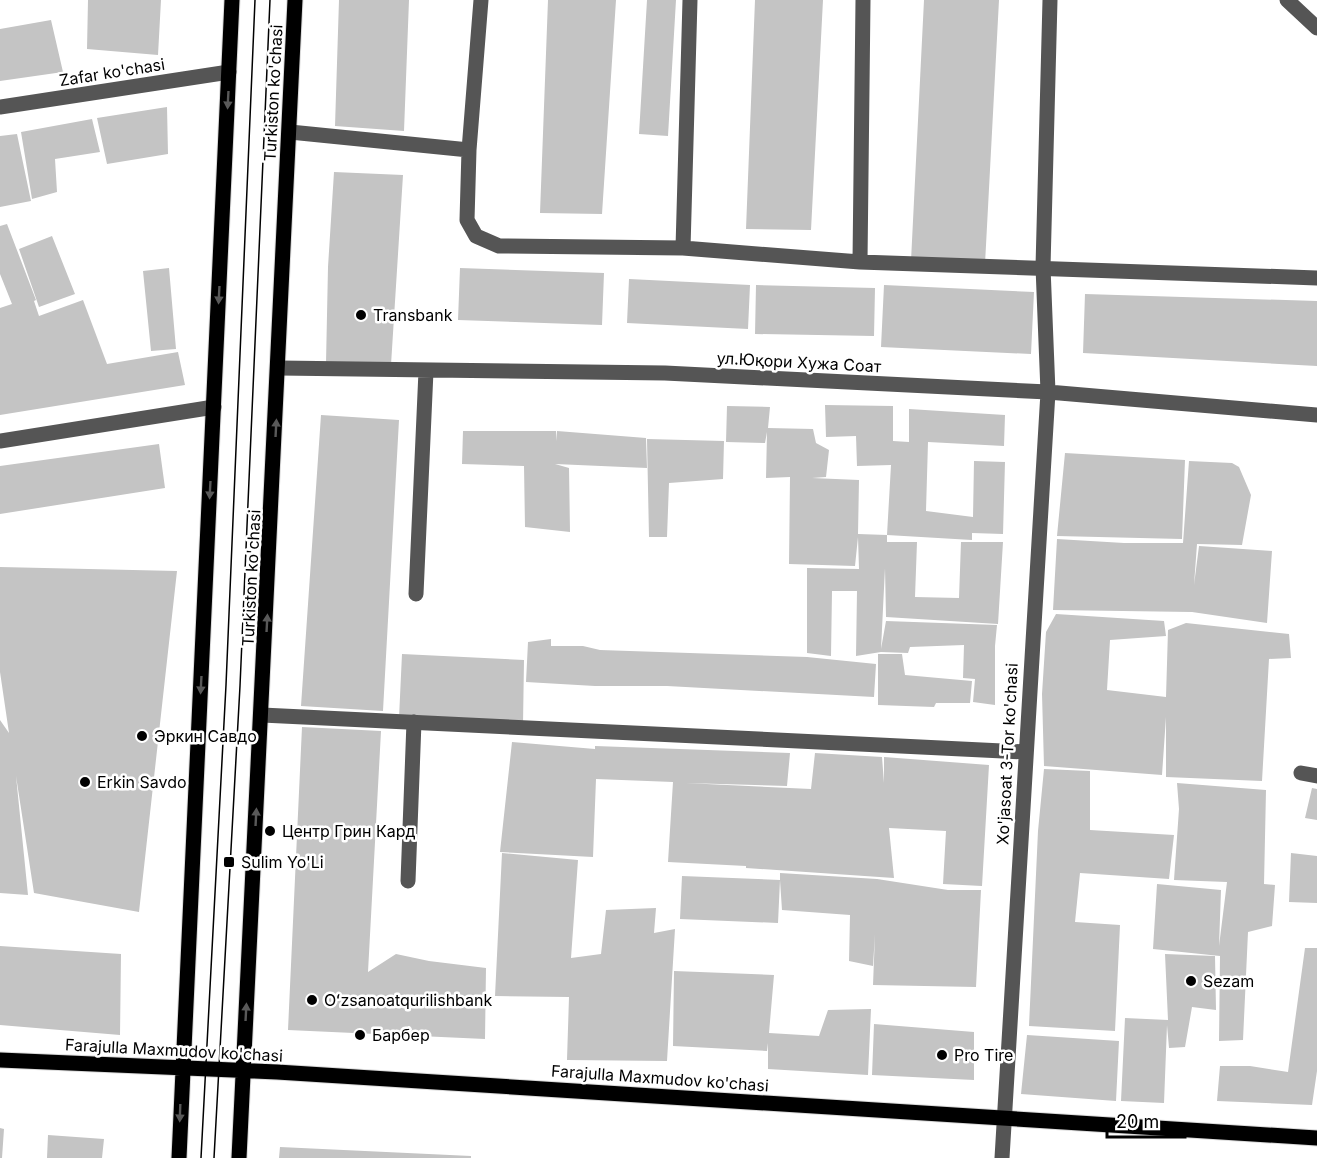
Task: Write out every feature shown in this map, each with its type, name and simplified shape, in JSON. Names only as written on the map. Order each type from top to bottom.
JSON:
[{"type":"main road","points":[[179,1158],[232,0]]},
{"type":"main road","name":"Turkiston ko'chasi","points":[[239,1158],[295,0]]},
{"type":"main road","name":"Farajulla Maxmudov ko'chasi","points":[[0,1060],[243,1071],[1317,1138]]},
{"type":"street","points":[[481,0],[467,220],[476,236],[499,246],[683,248],[860,262],[1317,278]]},
{"type":"street","points":[[683,248],[690,0]]},
{"type":"street","points":[[860,262],[863,0]]},
{"type":"street","name":"Xo'jasoat 3-Tor ko'chasi","points":[[1002,1158],[1048,393],[1043,267],[1050,0]]},
{"type":"street","points":[[1287,0],[1317,28]]},
{"type":"street","name":"Zafar ko'chasi","points":[[0,107],[229,72]]},
{"type":"street","points":[[290,132],[470,150]]},
{"type":"street","name":"ул.Юқори Хужа Соат","points":[[279,368],[665,373],[1048,393],[1317,415]]},
{"type":"street","points":[[416,594],[426,371]]},
{"type":"street","points":[[0,441],[214,407]]},
{"type":"street","points":[[262,715],[1025,752]]},
{"type":"street","points":[[408,881],[414,722]]},
{"type":"street","points":[[1301,773],[1317,776]]},
{"type":"building","points":[[88,0],[161,0],[158,55],[87,49]]},
{"type":"building","points":[[339,0],[409,0],[404,131],[335,126]]},
{"type":"building","points":[[548,0],[616,0],[602,214],[540,213]]},
{"type":"building","points":[[647,0],[676,0],[668,136],[639,134]]},
{"type":"building","points":[[755,0],[823,0],[811,230],[746,229]]},
{"type":"building","points":[[924,0],[999,0],[985,264],[911,261]]},
{"type":"building","points":[[51,20],[63,72],[0,81],[0,29]]},
{"type":"building","points":[[167,107],[168,154],[107,164],[97,118]]},
{"type":"building","points":[[92,119],[100,152],[55,159],[57,192],[32,199],[21,132]]},
{"type":"building","points":[[17,134],[31,201],[0,207],[0,136]]},
{"type":"building","name":"Transbank","points":[[334,172],[403,175],[391,365],[326,363],[328,267]]},
{"type":"building","points":[[7,224],[36,300],[34,301],[39,316],[83,300],[107,364],[178,352],[185,385],[0,415],[0,308],[12,304],[0,274],[0,226]]},
{"type":"building","points":[[52,236],[75,294],[39,307],[19,249]]},
{"type":"building","points":[[169,268],[176,349],[151,351],[143,271]]},
{"type":"building","points":[[460,268],[604,273],[602,325],[458,320]]},
{"type":"building","points":[[629,279],[750,285],[748,329],[627,323]]},
{"type":"building","points":[[756,285],[875,288],[874,336],[755,334]]},
{"type":"building","points":[[884,285],[1034,292],[1031,354],[881,347]]},
{"type":"building","points":[[1085,294],[1317,301],[1317,366],[1083,353]]},
{"type":"building","points":[[825,405],[893,406],[893,441],[909,442],[909,409],[1005,415],[1004,446],[928,442],[926,511],[973,517],[974,461],[1005,462],[1003,534],[972,533],[972,540],[887,535],[891,465],[857,466],[856,436],[826,437]]},
{"type":"building","points":[[727,406],[770,407],[768,428],[813,429],[816,443],[829,450],[826,477],[812,478],[859,480],[858,534],[887,535],[887,542],[917,542],[915,597],[959,598],[961,542],[1003,542],[998,624],[886,617],[885,568],[881,649],[886,621],[997,625],[995,705],[973,702],[975,679],[963,678],[964,645],[910,647],[908,653],[881,652],[856,656],[857,591],[832,591],[831,656],[807,653],[807,568],[859,569],[858,537],[855,566],[789,564],[790,477],[766,478],[767,432],[765,443],[726,442]]},
{"type":"building","points":[[321,415],[399,420],[383,711],[301,706]]},
{"type":"building","points":[[463,431],[556,431],[556,441],[557,431],[646,438],[647,468],[555,464],[569,468],[570,532],[525,527],[524,466],[462,464]]},
{"type":"building","points":[[647,439],[724,441],[723,479],[669,483],[667,537],[649,537]]},
{"type":"building","points":[[159,444],[165,488],[0,514],[0,466]]},
{"type":"building","points":[[1065,453],[1185,460],[1182,539],[1057,536]]},
{"type":"building","points":[[1189,461],[1232,463],[1239,467],[1251,495],[1242,545],[1197,544],[1194,585],[1199,546],[1272,551],[1267,623],[1192,612],[1053,610],[1057,539],[1124,543],[1183,543]]},
{"type":"building","name":"Erkin Savdo","points":[[0,567],[177,571],[139,912],[34,893],[16,776],[28,895],[0,893],[0,720],[9,733],[0,672]]},
{"type":"building","points":[[1056,614],[1164,621],[1166,636],[1110,640],[1107,690],[1166,697],[1168,630],[1186,623],[1289,634],[1291,658],[1269,659],[1262,781],[1166,777],[1166,717],[1162,775],[1044,766],[1042,694],[1046,632]]},
{"type":"building","points":[[551,639],[551,646],[583,646],[600,650],[807,657],[876,664],[874,697],[667,686],[595,686],[526,682],[528,642]]},
{"type":"building","points":[[402,654],[524,660],[523,724],[399,718]]},
{"type":"building","points":[[878,654],[902,654],[905,675],[972,681],[970,703],[936,703],[934,707],[878,705]]},
{"type":"building","points":[[302,727],[381,731],[368,972],[396,954],[429,961],[486,968],[485,1039],[288,1030]]},
{"type":"building","points":[[512,742],[595,749],[595,746],[790,753],[787,786],[685,783],[811,789],[815,753],[882,757],[884,783],[884,757],[989,765],[982,886],[943,884],[946,831],[889,828],[894,878],[668,862],[673,782],[596,779],[593,857],[500,852]]},
{"type":"building","points":[[1044,769],[1090,771],[1090,830],[1174,835],[1169,879],[1080,873],[1075,922],[1120,925],[1115,1031],[1029,1026],[1038,831]]},
{"type":"building","points":[[1177,783],[1266,790],[1264,884],[1275,885],[1272,926],[1248,932],[1243,1040],[1219,1041],[1220,956],[1153,949],[1157,884],[1221,890],[1219,946],[1227,882],[1174,880],[1179,809]]},
{"type":"building","points":[[1312,788],[1317,789],[1317,820],[1305,818]]},
{"type":"building","points":[[502,853],[578,860],[571,958],[601,954],[606,910],[656,908],[654,933],[675,929],[667,1061],[567,1060],[569,997],[495,996]]},
{"type":"building","points":[[1291,853],[1317,856],[1317,903],[1289,902]]},
{"type":"building","points":[[780,873],[877,879],[948,890],[981,890],[976,987],[873,985],[875,934],[873,966],[849,961],[850,915],[782,910]]},
{"type":"building","points":[[682,876],[780,880],[778,923],[680,919]]},
{"type":"building","points":[[0,946],[121,954],[120,1035],[0,1025]]},
{"type":"building","points":[[1305,948],[1317,948],[1317,1071],[1312,1105],[1217,1101],[1220,1066],[1250,1066],[1288,1072]]},
{"type":"building","points":[[1165,954],[1215,956],[1216,1010],[1192,1007],[1185,1047],[1169,1048],[1167,1025],[1164,1103],[1121,1101],[1125,1018],[1168,1020]]},
{"type":"building","points":[[674,971],[774,975],[769,1033],[819,1036],[828,1010],[871,1009],[868,1075],[768,1069],[768,1043],[767,1051],[673,1046]]},
{"type":"building","points":[[874,1024],[974,1032],[974,1080],[872,1075]]},
{"type":"building","points":[[1027,1035],[1119,1041],[1116,1101],[1021,1094]]},
{"type":"building","points":[[0,1128],[4,1129],[2,1158],[0,1158]]},
{"type":"building","points":[[48,1135],[104,1139],[102,1158],[47,1158]]},
{"type":"building","points":[[280,1147],[471,1156],[471,1158],[279,1158]]},
{"type":"tram line","points":[[201,1158],[226,685],[255,0]]},
{"type":"tram line","points":[[214,1158],[240,686],[270,0]]},
{"type":"place","name":"Transbank","points":[[361,315]]},
{"type":"place","name":"Эркин Савдо","points":[[142,736]]},
{"type":"place","name":"Erkin Savdo","points":[[85,782]]},
{"type":"place","name":"Центр Грин Кард","points":[[270,831]]},
{"type":"place","name":"Sulim Yo'Li","points":[[229,862]]},
{"type":"place","name":"Sezam","points":[[1191,981]]},
{"type":"place","name":"Oʻzsanoatqurilishbank","points":[[312,1000]]},
{"type":"place","name":"Барбер","points":[[360,1035]]},
{"type":"place","name":"Pro Tire","points":[[942,1055]]}]
